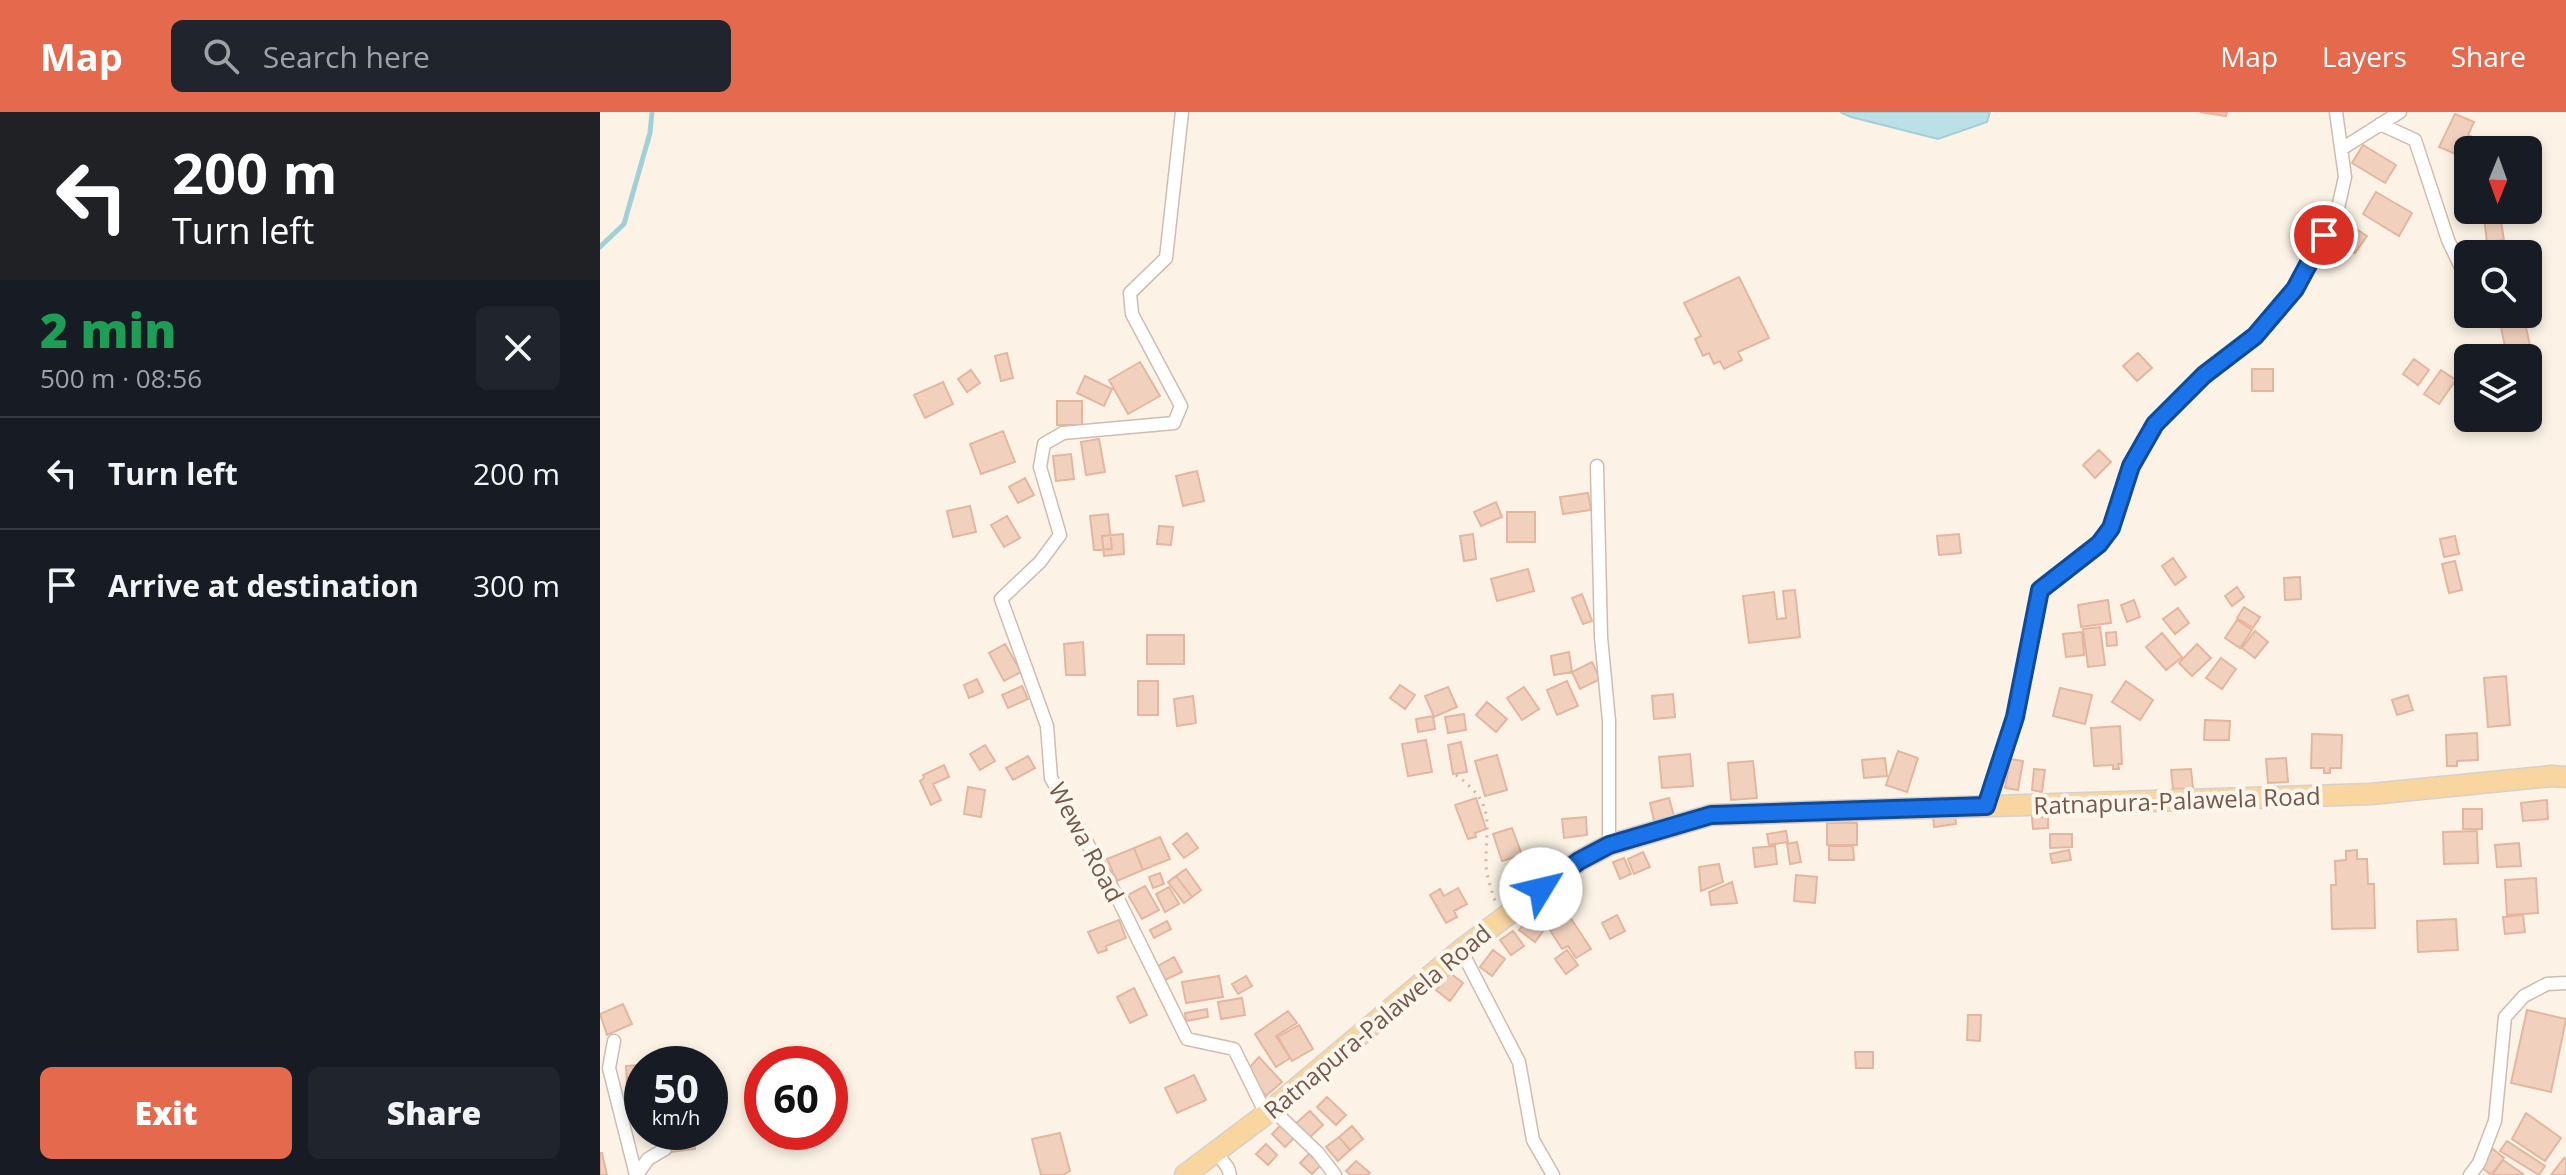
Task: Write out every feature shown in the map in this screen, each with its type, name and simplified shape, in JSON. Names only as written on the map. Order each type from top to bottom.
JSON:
[{"type":"main road","name":"Ratnapura-Palawela Road","points":[[1185,1175],[1269,1112],[1461,950],[1579,861],[1609,845],[1711,815],[2371,794],[2566,777]]},
{"type":"street","name":"Wewa Road","points":[[1182,112],[1166,258],[1130,293],[1132,314],[1181,406],[1174,423],[1063,433],[1044,444],[1040,467],[1060,535],[1040,562],[1001,599],[1047,726],[1051,778],[1116,895],[1187,1039],[1234,1049],[1269,1112]]},
{"type":"street","points":[[1986,806],[2015,717],[2040,590],[2099,544],[2111,528],[2131,466],[2155,424],[2204,375],[2255,336],[2295,289],[2338,208],[2345,177],[2336,112]]},
{"type":"street","points":[[2343,148],[2400,112]]},
{"type":"street","points":[[2380,124],[2415,140],[2454,253]]},
{"type":"street","points":[[1597,466],[1601,637],[1609,721],[1609,845]]},
{"type":"street","points":[[1461,950],[1519,1062],[1533,1140],[1553,1175]]},
{"type":"street","points":[[2470,1175],[2479,1163],[2495,1121],[2505,1017],[2524,996],[2547,984],[2566,983]]},
{"type":"street","points":[[614,1041],[609,1068],[637,1175]]},
{"type":"street","points":[[1269,1112],[1318,1153],[1335,1175]]},
{"type":"street","points":[[637,1175],[648,1159],[663,1150]]},
{"type":"street","points":[[1216,1152],[1230,1175]]},
{"type":"path","points":[[1456,775],[1473,788],[1484,807],[1489,827],[1486,868],[1502,918]]},
{"type":"water","points":[[1840,112],[1990,112],[1987,122],[1938,139]]},
{"type":"building","points":[[2200,112],[2227,112],[2226,116]]},
{"type":"building","points":[[2455,114],[2474,122],[2468,135],[2470,136],[2454,136],[2454,153],[2439,147]]},
{"type":"building","points":[[2363,145],[2396,165],[2385,183],[2352,163]]},
{"type":"building","points":[[2376,192],[2412,213],[2399,236],[2363,214]]},
{"type":"building","points":[[2485,224],[2501,224],[2504,240],[2487,240]]},
{"type":"building","points":[[2350,225],[2367,236],[2355,253],[2339,242]]},
{"type":"building","points":[[1739,277],[1769,338],[1738,352],[1742,360],[1724,369],[1720,361],[1714,364],[1709,353],[1703,356],[1695,339],[1701,336],[1684,303]]},
{"type":"building","points":[[2501,328],[2526,328],[2530,344],[2504,344]]},
{"type":"building","points":[[1007,353],[1013,378],[1001,381],[995,356]]},
{"type":"building","points":[[2138,353],[2152,368],[2137,381],[2123,366]]},
{"type":"building","points":[[2414,359],[2429,370],[2418,385],[2403,374]]},
{"type":"building","points":[[1140,362],[1160,396],[1128,414],[1109,380]]},
{"type":"building","points":[[2252,369],[2273,369],[2273,391],[2252,391]]},
{"type":"building","points":[[971,370],[980,383],[967,392],[958,379]]},
{"type":"building","points":[[2441,370],[2454,379],[2439,404],[2424,394]]},
{"type":"building","points":[[1085,376],[1112,389],[1104,406],[1077,393]]},
{"type":"building","points":[[943,382],[953,404],[925,418],[914,395]]},
{"type":"building","points":[[1057,401],[1082,401],[1082,425],[1057,425]]},
{"type":"building","points":[[1003,431],[1015,462],[981,474],[970,444]]},
{"type":"building","points":[[1099,439],[1105,472],[1086,475],[1081,442]]},
{"type":"building","points":[[2099,450],[2111,462],[2095,478],[2083,465]]},
{"type":"building","points":[[1071,454],[1074,479],[1056,481],[1053,456]]},
{"type":"building","points":[[1197,471],[1204,501],[1183,506],[1176,476]]},
{"type":"building","points":[[1025,478],[1034,495],[1018,503],[1009,487]]},
{"type":"building","points":[[1588,493],[1591,510],[1563,514],[1560,497]]},
{"type":"building","points":[[1496,502],[1502,517],[1481,526],[1474,512]]},
{"type":"building","points":[[970,506],[976,532],[953,537],[947,511]]},
{"type":"building","points":[[1507,512],[1535,512],[1535,542],[1507,542]]},
{"type":"building","points":[[1108,514],[1112,549],[1094,550],[1090,516]]},
{"type":"building","points":[[1007,516],[1020,538],[1004,547],[991,525]]},
{"type":"building","points":[[1159,526],[1173,527],[1171,545],[1157,544]]},
{"type":"building","points":[[1123,534],[1124,554],[1104,556],[1102,536]]},
{"type":"building","points":[[1473,534],[1476,559],[1464,561],[1460,536]]},
{"type":"building","points":[[1959,534],[1961,553],[1939,555],[1937,536]]},
{"type":"building","points":[[2455,536],[2459,554],[2444,557],[2440,539]]},
{"type":"building","points":[[2173,558],[2186,577],[2175,585],[2162,566]]},
{"type":"building","points":[[2455,561],[2462,590],[2449,593],[2442,564]]},
{"type":"building","points":[[1528,569],[1534,591],[1497,601],[1491,579]]},
{"type":"building","points":[[2300,577],[2301,599],[2285,600],[2284,578]]},
{"type":"building","points":[[2237,587],[2244,597],[2232,606],[2225,596]]},
{"type":"building","points":[[1795,590],[1800,637],[1749,643],[1743,596],[1774,592],[1777,619],[1786,618],[1783,591]]},
{"type":"building","points":[[1582,594],[1592,621],[1583,624],[1572,598]]},
{"type":"building","points":[[2108,600],[2111,623],[2081,627],[2078,605]]},
{"type":"building","points":[[2134,600],[2140,617],[2127,622],[2121,605]]},
{"type":"building","points":[[2244,607],[2260,617],[2253,628],[2237,618]]},
{"type":"building","points":[[2178,608],[2189,623],[2175,634],[2163,619]]},
{"type":"building","points":[[2237,620],[2252,630],[2240,648],[2225,638]]},
{"type":"building","points":[[2100,627],[2105,665],[2088,667],[2083,629]]},
{"type":"building","points":[[2255,631],[2268,642],[2255,658],[2242,648]]},
{"type":"building","points":[[2082,632],[2084,655],[2066,657],[2063,634]]},
{"type":"building","points":[[2116,632],[2117,645],[2107,646],[2106,633]]},
{"type":"building","points":[[2162,633],[2182,657],[2166,670],[2146,647]]},
{"type":"building","points":[[1147,635],[1184,635],[1184,664],[1147,664]]},
{"type":"building","points":[[1083,642],[1085,675],[1066,675],[1064,644]]},
{"type":"building","points":[[1005,644],[1021,672],[1004,681],[989,653]]},
{"type":"building","points":[[2197,644],[2211,658],[2192,676],[2179,663]]},
{"type":"building","points":[[1569,652],[1572,672],[1554,675],[1551,656]]},
{"type":"building","points":[[2221,658],[2236,669],[2222,689],[2206,678]]},
{"type":"building","points":[[1592,662],[1600,679],[1580,689],[1572,672]]},
{"type":"building","points":[[2506,676],[2510,725],[2488,727],[2484,678]]},
{"type":"building","points":[[977,679],[983,692],[969,698],[964,685]]},
{"type":"building","points":[[1138,681],[1158,681],[1158,715],[1138,715]]},
{"type":"building","points":[[1567,681],[1578,706],[1557,715],[1547,690]]},
{"type":"building","points":[[2126,681],[2153,700],[2140,720],[2112,702]]},
{"type":"building","points":[[1400,685],[1415,695],[1405,709],[1390,698]]},
{"type":"building","points":[[1022,686],[1028,699],[1008,708],[1002,695]]},
{"type":"building","points":[[1448,687],[1457,707],[1434,717],[1425,696]]},
{"type":"building","points":[[1524,687],[1539,709],[1522,720],[1507,698]]},
{"type":"building","points":[[2060,688],[2092,695],[2085,724],[2053,716]]},
{"type":"building","points":[[1673,694],[1675,717],[1654,719],[1652,696]]},
{"type":"building","points":[[2408,695],[2413,710],[2397,715],[2392,700]]},
{"type":"building","points":[[1193,696],[1196,723],[1177,726],[1174,699]]},
{"type":"building","points":[[1487,702],[1507,719],[1496,732],[1476,715]]},
{"type":"building","points":[[1464,714],[1466,730],[1448,733],[1445,717]]},
{"type":"building","points":[[1433,716],[1435,729],[1418,732],[1416,719]]},
{"type":"building","points":[[2205,720],[2230,721],[2229,740],[2204,740]]},
{"type":"building","points":[[2120,726],[2122,764],[2118,764],[2119,769],[2113,769],[2113,765],[2094,766],[2091,728]]},
{"type":"building","points":[[2477,733],[2478,760],[2457,761],[2457,766],[2447,766],[2446,735]]},
{"type":"building","points":[[2312,734],[2342,735],[2341,768],[2330,768],[2330,773],[2324,773],[2324,768],[2311,768]]},
{"type":"building","points":[[1426,740],[1432,772],[1408,776],[1402,744]]},
{"type":"building","points":[[1461,742],[1467,772],[1453,774],[1448,745]]},
{"type":"building","points":[[985,745],[995,761],[980,770],[970,754]]},
{"type":"building","points":[[1898,751],[1918,758],[1907,792],[1886,785]]},
{"type":"building","points":[[1690,754],[1693,786],[1662,788],[1659,757]]},
{"type":"building","points":[[1497,755],[1507,790],[1485,796],[1475,761]]},
{"type":"building","points":[[1028,756],[1035,768],[1013,780],[1006,768]]},
{"type":"building","points":[[1885,758],[1887,776],[1864,778],[1862,760]]},
{"type":"building","points":[[2286,758],[2288,782],[2268,783],[2266,759]]},
{"type":"building","points":[[2010,759],[2023,761],[2018,790],[2005,788]]},
{"type":"building","points":[[1753,761],[1757,798],[1731,800],[1728,763]]},
{"type":"building","points":[[944,765],[949,777],[933,784],[941,800],[931,805],[920,781],[923,775]]},
{"type":"building","points":[[2034,769],[2045,770],[2042,792],[2032,790]]},
{"type":"building","points":[[2191,769],[2193,788],[2173,789],[2171,770]]},
{"type":"building","points":[[968,787],[985,790],[981,817],[964,814]]},
{"type":"building","points":[[1476,798],[1486,829],[1468,839],[1455,805]]},
{"type":"building","points":[[1669,798],[1674,816],[1654,821],[1650,803]]},
{"type":"building","points":[[2547,800],[2548,819],[2523,821],[2521,803]]},
{"type":"building","points":[[2463,809],[2482,809],[2482,829],[2463,829]]},
{"type":"building","points":[[1955,814],[1956,824],[1934,827],[1933,816]]},
{"type":"building","points":[[1586,817],[1587,835],[1564,838],[1562,819]]},
{"type":"building","points":[[2032,817],[2048,817],[2048,828],[2033,829]]},
{"type":"building","points":[[1827,823],[1857,823],[1857,845],[1827,845]]},
{"type":"building","points":[[1512,828],[1522,855],[1502,861],[1493,834]]},
{"type":"building","points":[[1786,831],[1788,842],[1769,845],[1767,834]]},
{"type":"building","points":[[2477,831],[2478,863],[2444,864],[2443,832]]},
{"type":"building","points":[[1187,833],[1198,848],[1184,858],[1173,844]]},
{"type":"building","points":[[2050,834],[2072,834],[2072,847],[2050,848]]},
{"type":"building","points":[[1160,837],[1170,859],[1143,870],[1134,848]]},
{"type":"building","points":[[1797,842],[1801,862],[1790,864],[1787,844]]},
{"type":"building","points":[[2519,843],[2521,866],[2497,867],[2495,845]]},
{"type":"building","points":[[1775,846],[1777,864],[1755,867],[1753,848]]},
{"type":"building","points":[[1829,846],[1853,846],[1854,860],[1829,860]]},
{"type":"building","points":[[1134,848],[1143,870],[1117,881],[1107,859]]},
{"type":"building","points":[[2069,850],[2071,860],[2052,863],[2050,854]]},
{"type":"building","points":[[2357,850],[2357,859],[2367,859],[2368,884],[2374,884],[2375,928],[2332,929],[2331,885],[2336,885],[2335,861],[2346,860],[2346,851]]},
{"type":"building","points":[[1643,852],[1650,867],[1634,874],[1628,859]]},
{"type":"building","points":[[1624,858],[1631,874],[1620,879],[1613,862]]},
{"type":"building","points":[[1527,861],[1532,871],[1516,879],[1511,869]]},
{"type":"building","points":[[1719,864],[1723,882],[1701,891],[1699,867]]},
{"type":"building","points":[[1186,869],[1201,890],[1192,897],[1176,876]]},
{"type":"building","points":[[1160,873],[1164,884],[1153,888],[1149,877]]},
{"type":"building","points":[[1796,875],[1817,877],[1815,903],[1794,901]]},
{"type":"building","points":[[1176,876],[1192,897],[1184,903],[1168,882]]},
{"type":"building","points":[[2536,878],[2538,913],[2507,915],[2505,880]]},
{"type":"building","points":[[1732,882],[1737,903],[1711,905],[1709,892]]},
{"type":"building","points":[[1145,886],[1159,910],[1142,919],[1128,895]]},
{"type":"building","points":[[1169,887],[1179,904],[1165,912],[1156,894]]},
{"type":"building","points":[[1458,888],[1467,904],[1454,911],[1457,917],[1446,923],[1430,895],[1440,889],[1444,896]]},
{"type":"building","points":[[1540,903],[1555,915],[1535,942],[1519,930]]},
{"type":"building","points":[[1617,915],[1625,931],[1610,939],[1602,923]]},
{"type":"building","points":[[2523,915],[2525,932],[2505,934],[2503,917]]},
{"type":"building","points":[[1570,917],[1591,949],[1576,958],[1568,946],[1562,949],[1550,930]]},
{"type":"building","points":[[2456,919],[2458,950],[2418,952],[2417,921]]},
{"type":"building","points":[[1119,920],[1126,938],[1098,953],[1088,932]]},
{"type":"building","points":[[1167,921],[1171,929],[1154,938],[1150,930]]},
{"type":"building","points":[[1513,931],[1524,946],[1511,955],[1500,940]]},
{"type":"building","points":[[1493,950],[1505,959],[1492,976],[1480,967]]},
{"type":"building","points":[[1567,950],[1578,965],[1566,974],[1555,959]]},
{"type":"building","points":[[1174,957],[1182,972],[1165,980],[1158,966]]},
{"type":"building","points":[[1450,973],[1463,983],[1450,1001],[1436,990]]},
{"type":"building","points":[[1219,976],[1223,997],[1186,1003],[1182,982]]},
{"type":"building","points":[[1246,976],[1252,986],[1238,994],[1232,984]]},
{"type":"building","points":[[1134,988],[1147,1015],[1130,1023],[1117,997]]},
{"type":"building","points":[[1242,998],[1245,1015],[1221,1019],[1218,1002]]},
{"type":"building","points":[[623,1004],[632,1024],[607,1035],[600,1014]]},
{"type":"building","points":[[1207,1009],[1208,1017],[1186,1021],[1185,1013]]},
{"type":"building","points":[[2527,1010],[2566,1019],[2551,1092],[2511,1083]]},
{"type":"building","points":[[1288,1011],[1297,1023],[1276,1036],[1290,1058],[1276,1067],[1255,1034]]},
{"type":"building","points":[[1968,1015],[1981,1015],[1980,1041],[1967,1040]]},
{"type":"building","points":[[1299,1025],[1313,1049],[1292,1061],[1278,1037]]},
{"type":"building","points":[[1855,1052],[1873,1052],[1873,1068],[1856,1068]]},
{"type":"building","points":[[1259,1057],[1282,1082],[1266,1096],[1247,1070]]},
{"type":"building","points":[[1194,1075],[1206,1100],[1177,1113],[1165,1088]]},
{"type":"building","points":[[1327,1097],[1346,1115],[1336,1125],[1317,1107]]},
{"type":"building","points":[[1310,1111],[1323,1125],[1308,1139],[1295,1124]]},
{"type":"building","points":[[2526,1113],[2561,1138],[2545,1161],[2512,1139]]},
{"type":"building","points":[[1282,1124],[1295,1137],[1285,1147],[1272,1134]]},
{"type":"building","points":[[1352,1126],[1363,1139],[1350,1150],[1339,1137]]},
{"type":"building","points":[[1060,1133],[1070,1171],[1063,1175],[1041,1175],[1032,1139]]},
{"type":"building","points":[[1339,1137],[1350,1150],[1338,1161],[1326,1147]]},
{"type":"building","points":[[2507,1141],[2545,1166],[2539,1175],[2500,1151]]},
{"type":"building","points":[[2507,1141],[2545,1166],[2539,1175],[2500,1151]]},
{"type":"building","points":[[1266,1144],[1277,1155],[1268,1165],[1256,1154]]},
{"type":"building","points":[[2493,1149],[2504,1158],[2491,1175],[2480,1166]]},
{"type":"building","points":[[602,1153],[607,1175],[600,1175]]},
{"type":"building","points":[[1309,1154],[1321,1165],[1312,1174],[1300,1163]]},
{"type":"building","points":[[2564,1158],[2566,1175],[2551,1175]]},
{"type":"building","points":[[2503,1160],[2523,1174],[2492,1175]]},
{"type":"building","points":[[1356,1161],[1370,1173],[1368,1175],[1351,1175],[1346,1171]]},
{"type":"waterway","points":[[600,247],[624,224],[650,133],[652,112]]},
{"type":"route","points":[[1541,889],[1579,861],[1609,845],[1711,815],[1986,806],[2015,717],[2040,590],[2099,544],[2111,528],[2131,466],[2155,424],[2204,375],[2255,336],[2295,289],[2324,235]]}]
